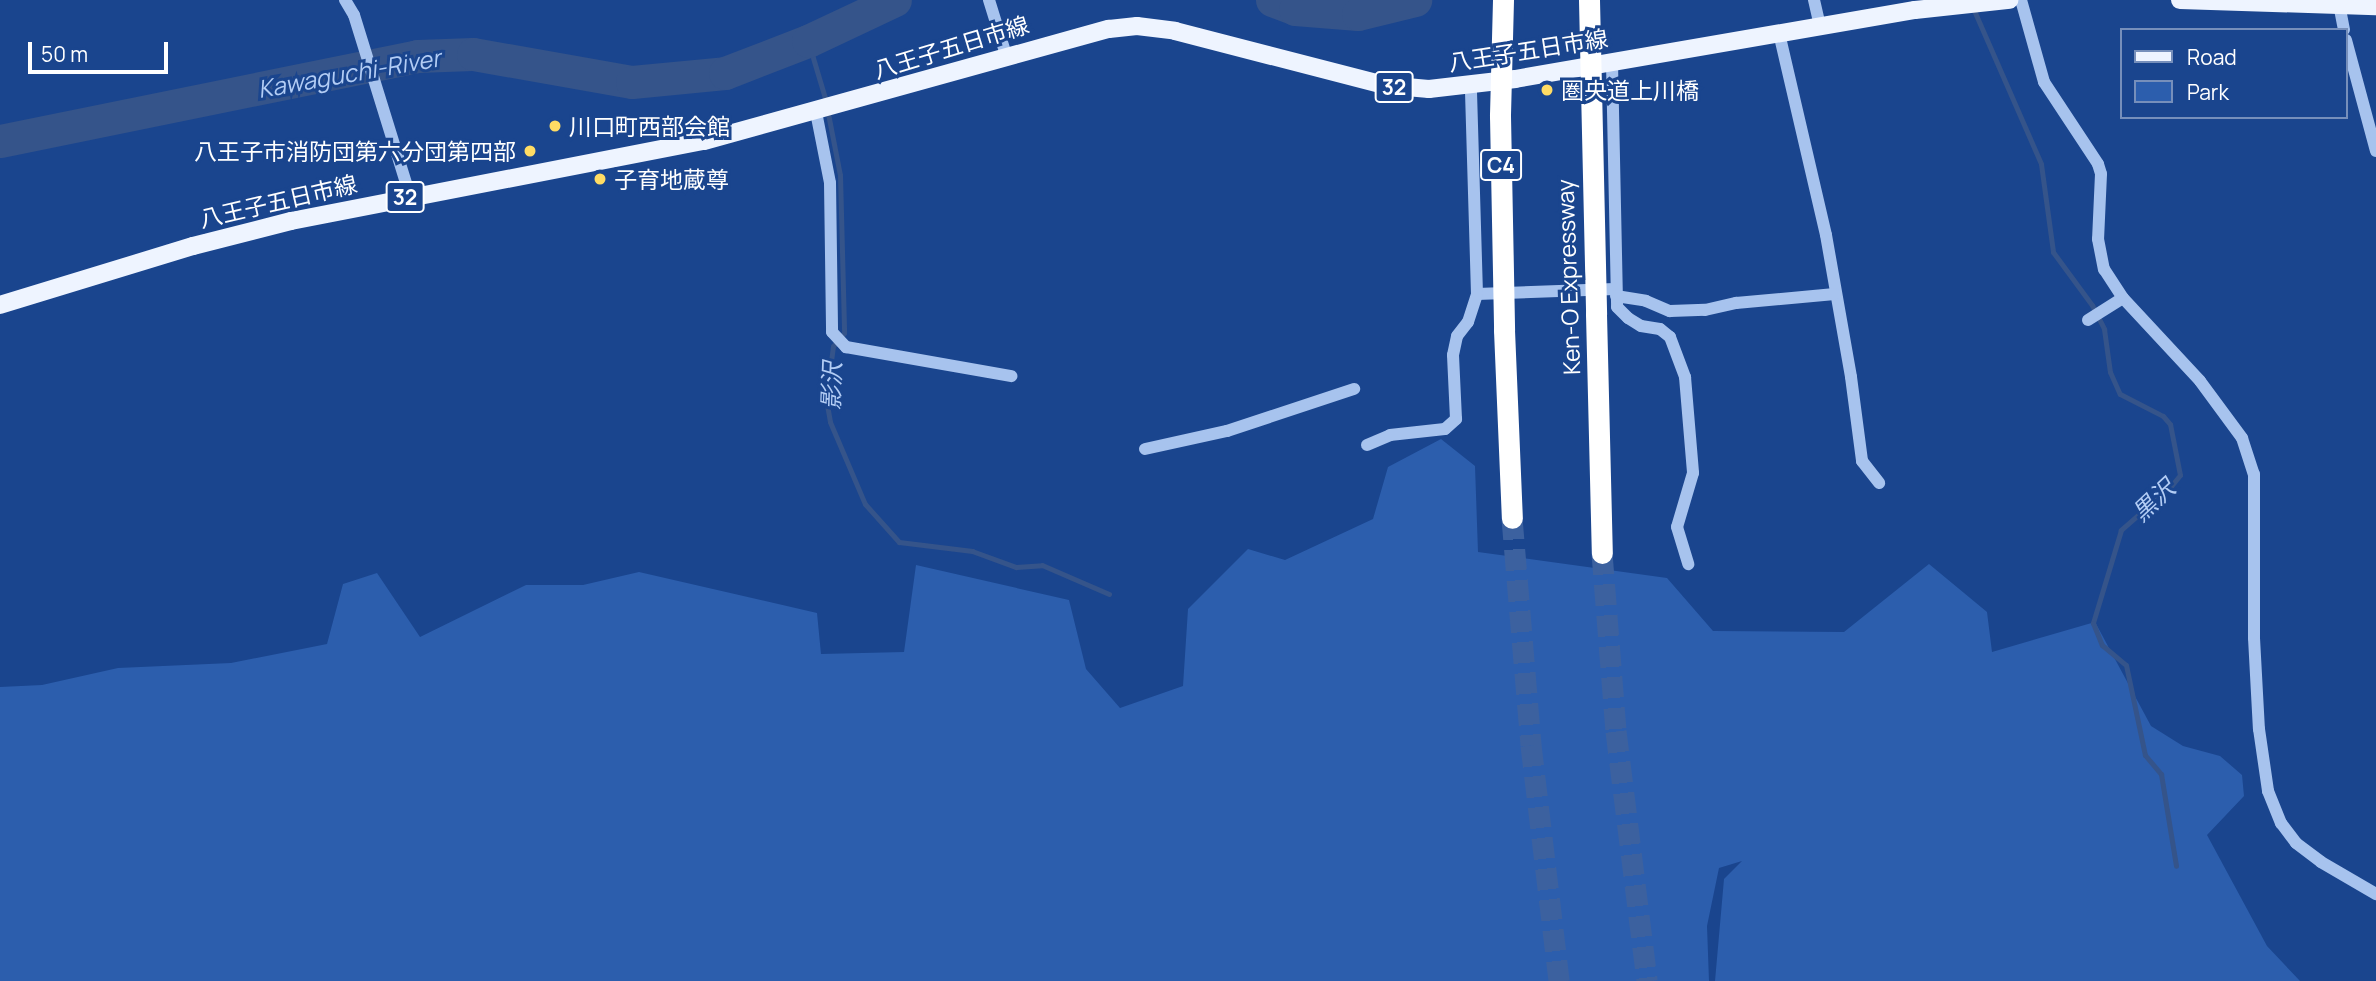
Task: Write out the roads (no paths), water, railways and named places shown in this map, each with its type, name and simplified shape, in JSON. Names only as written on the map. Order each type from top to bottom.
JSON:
[{"type":"highway","name":"C4","points":[[1503,0],[1500,116],[1504,330],[1512,518]]},
{"type":"highway","name":"Ken-O Expressway","points":[[1589,0],[1602,553]]},
{"type":"main road","points":[[2180,0],[2376,6]]},
{"type":"main road","name":"八王子五日市線","points":[[0,305],[226,237],[410,196],[704,141],[835,107],[1096,31],[1144,27],[1175,31],[1384,85],[1429,89],[1471,86],[1819,26],[1964,4],[2004,1]]},
{"type":"street","points":[[345,0],[354,15],[361,36],[410,196]]},
{"type":"street","points":[[989,0],[1007,58]]},
{"type":"street","points":[[1814,0],[1819,26]]},
{"type":"street","points":[[2021,0],[2044,82],[2098,164],[2101,174],[2098,239],[2104,269],[2123,298],[2200,381],[2242,438],[2255,474],[2254,638],[2259,729],[2268,791],[2281,823],[2296,843],[2321,862],[2376,894]]},
{"type":"street","points":[[2339,4],[2344,28]]},
{"type":"street","points":[[1779,33],[1816,187],[1862,461],[1880,483]]},
{"type":"street","points":[[2348,47],[2376,151]]},
{"type":"street","points":[[1612,63],[1617,307],[1641,326],[1660,330],[1670,337],[1685,377],[1693,473],[1677,527],[1688,564]]},
{"type":"street","points":[[1367,445],[1391,435],[1445,429],[1456,419],[1453,355],[1457,336],[1468,322],[1477,294],[1471,86]]},
{"type":"street","points":[[816,112],[830,183],[832,332],[846,347],[1011,376]]},
{"type":"street","points":[[1477,294],[1615,292],[1670,311],[1705,310],[1736,303],[1835,294]]},
{"type":"street","points":[[2088,320],[2111,309],[2123,298]]},
{"type":"street","points":[[1145,449],[1227,431],[1354,389]]},
{"type":"waterway","name":"Kawaguchi-River","points":[[883,6],[884,0]]},
{"type":"waterway","name":"Kawaguchi-River","points":[[0,141],[417,56],[473,54],[632,82],[725,73],[808,41],[895,0]]},
{"type":"waterway","name":"Kawaguchi-River","points":[[1272,0],[1295,9],[1358,14],[1415,0]]},
{"type":"waterway","name":"黒沢","points":[[1973,8],[2041,164],[2053,252],[2092,305],[2104,329],[2110,372],[2120,394],[2163,416],[2170,424],[2180,475],[2121,530],[2093,623],[2102,645],[2126,665],[2145,755],[2161,774],[2176,866]]},
{"type":"waterway","name":"影沢","points":[[808,41],[825,98],[840,175],[844,333],[833,346],[826,399],[830,422],[865,504],[899,542],[972,551],[1016,567],[1042,565],[1109,594]]},
{"type":"tunnel","points":[[1512,518],[1531,745],[1559,981]]},
{"type":"tunnel","points":[[1602,553],[1616,731],[1647,981]]},
{"type":"place","name":"圏央道上川橋","points":[[1547,90]]},
{"type":"place","name":"川口町西部会館","points":[[555,126]]},
{"type":"place","name":"八王子市消防団第六分団第四部","points":[[530,151]]},
{"type":"place","name":"子育地蔵尊","points":[[600,179]]}]
